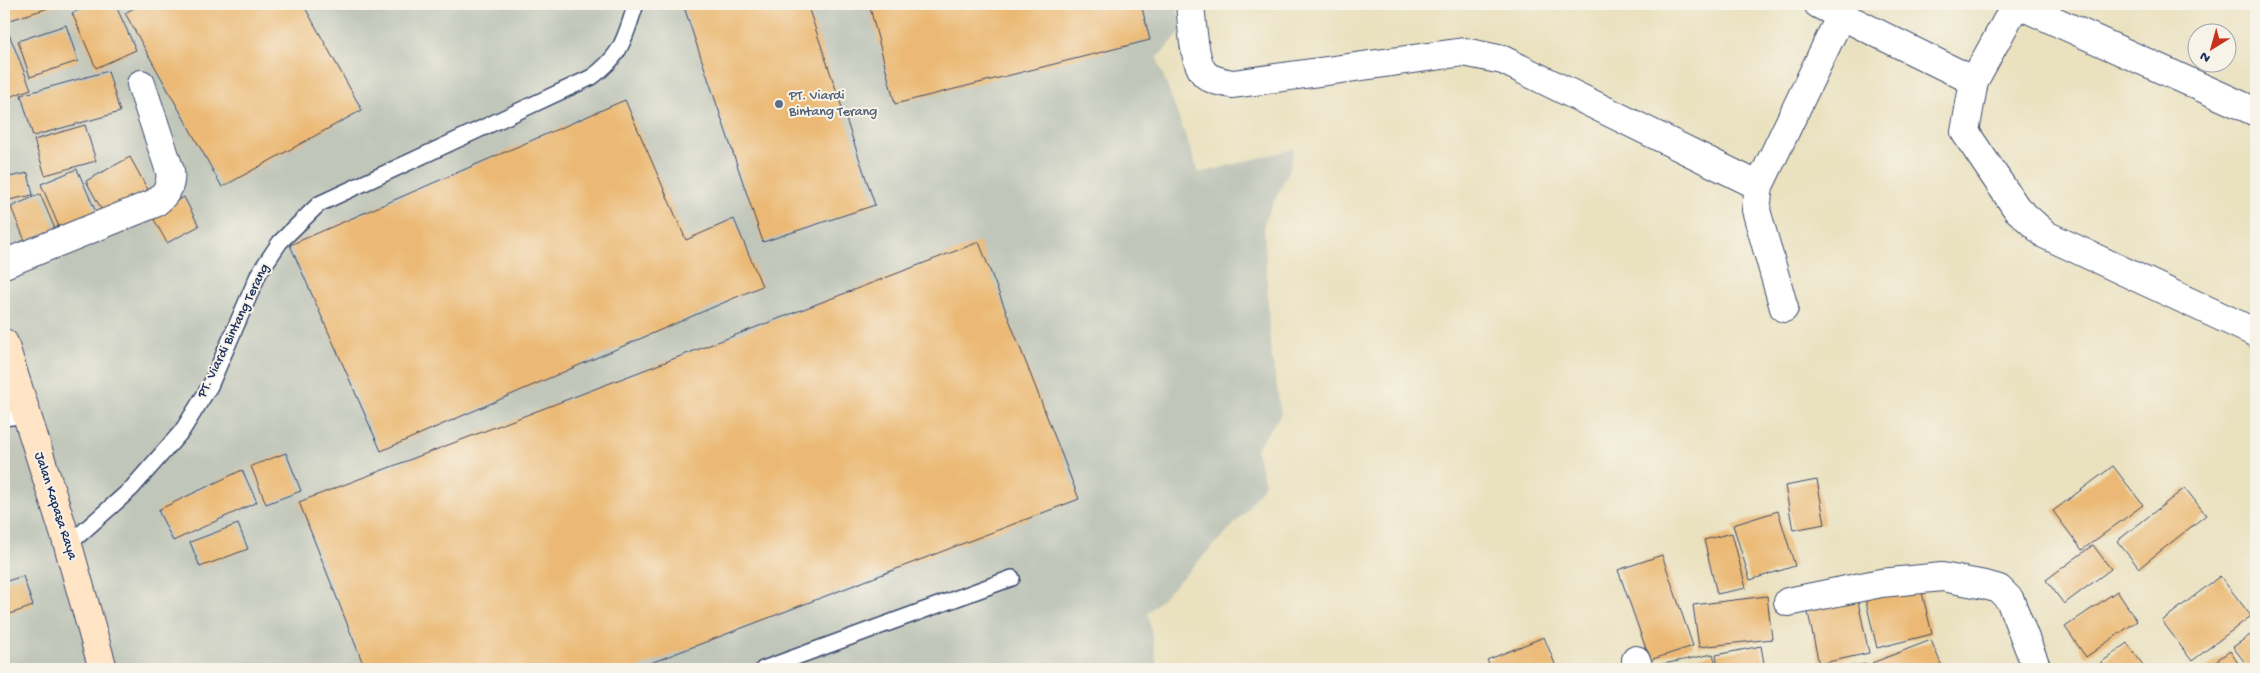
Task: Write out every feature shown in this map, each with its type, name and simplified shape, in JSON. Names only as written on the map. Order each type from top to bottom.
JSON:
[{"type":"main road","name":"Jalan Kapasa Raya","points":[[4,343],[15,416],[68,545],[103,669]]},
{"type":"street","points":[[1190,4],[1198,60],[1204,73],[1215,80],[1233,84],[1464,52],[1482,54],[1503,60],[1759,186]]},
{"type":"street","points":[[2256,112],[2017,4],[1974,81],[1965,132],[2017,209],[2046,235],[2256,333]]},
{"type":"street","points":[[1784,308],[1756,210],[1759,186],[1830,9],[1974,81]]},
{"type":"street","points":[[4,264],[155,203],[164,195],[171,180],[170,171],[141,84]]},
{"type":"street","points":[[1788,602],[1881,583],[1942,577],[1985,585],[1999,589],[2010,600],[2037,669]]},
{"type":"lane","name":"PT. Viardi Bintang Terang","points":[[68,545],[131,489],[182,431],[210,386],[259,273],[280,242],[319,204],[592,77],[620,51],[636,4]]},
{"type":"lane","points":[[763,669],[1012,578]]},
{"type":"shaded area","points":[[4,4],[1176,4],[1182,31],[1157,58],[1199,173],[1294,149],[1289,171],[1264,222],[1270,345],[1281,414],[1256,449],[1265,483],[1244,514],[1148,613],[1158,669],[4,669]]},
{"type":"building","points":[[4,4],[61,4],[4,22]]},
{"type":"building","points":[[92,4],[115,4],[136,50],[96,68],[72,13]]},
{"type":"building","points":[[141,4],[303,4],[362,110],[222,187],[125,13]]},
{"type":"building","name":"PT. Viardi Bintang Terang","points":[[683,4],[807,4],[875,205],[763,242]]},
{"type":"building","points":[[869,4],[1141,4],[1150,40],[895,104]]},
{"type":"building","points":[[66,25],[78,61],[30,77],[18,41]]},
{"type":"building","points":[[9,34],[31,89],[4,99],[4,36]]},
{"type":"building","points":[[108,71],[120,112],[33,136],[21,95]]},
{"type":"building","points":[[625,100],[686,240],[734,219],[762,286],[381,451],[290,245]]},
{"type":"building","points":[[85,125],[96,161],[45,175],[34,140]]},
{"type":"building","points":[[130,157],[148,190],[104,214],[86,181]]},
{"type":"building","points":[[77,169],[96,212],[59,227],[41,184]]},
{"type":"building","points":[[28,173],[33,195],[4,201],[4,178]]},
{"type":"building","points":[[40,194],[55,229],[25,241],[11,207]]},
{"type":"building","points":[[184,197],[199,226],[167,243],[151,214]]},
{"type":"building","points":[[979,242],[1079,499],[635,669],[365,669],[299,502]]},
{"type":"building","points":[[286,453],[301,491],[266,504],[251,466]]},
{"type":"building","points":[[2113,466],[2143,505],[2082,550],[2053,511]]},
{"type":"building","points":[[242,470],[257,502],[173,541],[158,510]]},
{"type":"building","points":[[1817,480],[1825,524],[1793,530],[1785,486]]},
{"type":"building","points":[[2185,488],[2206,515],[2139,568],[2117,541]]},
{"type":"building","points":[[1778,511],[1795,566],[1750,580],[1733,525]]},
{"type":"building","points":[[238,524],[248,549],[200,567],[190,542]]},
{"type":"building","points":[[1732,533],[1746,588],[1717,594],[1704,540]]},
{"type":"building","points":[[2093,545],[2111,569],[2064,604],[2046,580]]},
{"type":"building","points":[[1662,555],[1693,646],[1650,660],[1618,570]]},
{"type":"building","points":[[23,576],[33,606],[4,616],[4,582]]},
{"type":"building","points":[[2220,576],[2251,616],[2192,661],[2162,621]]},
{"type":"building","points":[[1920,584],[1932,634],[1877,648],[1865,598]]},
{"type":"building","points":[[2117,591],[2137,621],[2086,657],[2065,627]]},
{"type":"building","points":[[1767,596],[1772,639],[1699,647],[1693,605]]},
{"type":"building","points":[[1857,597],[1869,653],[1819,664],[1807,608]]},
{"type":"building","points":[[2256,631],[2256,669],[2250,669],[2233,647]]},
{"type":"building","points":[[1544,637],[1557,669],[1491,669],[1487,660]]},
{"type":"building","points":[[1931,640],[1943,669],[1874,669],[1872,663]]},
{"type":"building","points":[[2127,643],[2146,669],[2094,668]]},
{"type":"building","points":[[1761,646],[1765,669],[1718,669],[1716,655]]},
{"type":"building","points":[[2230,651],[2242,669],[2204,669]]},
{"type":"building","points":[[1713,654],[1717,669],[1654,669],[1653,666]]},
{"type":"building","points":[[1868,664],[1869,669],[1839,669],[1839,668]]},
{"type":"place","name":"PT. Viardi Bintang Terang","points":[[779,104]]}]
